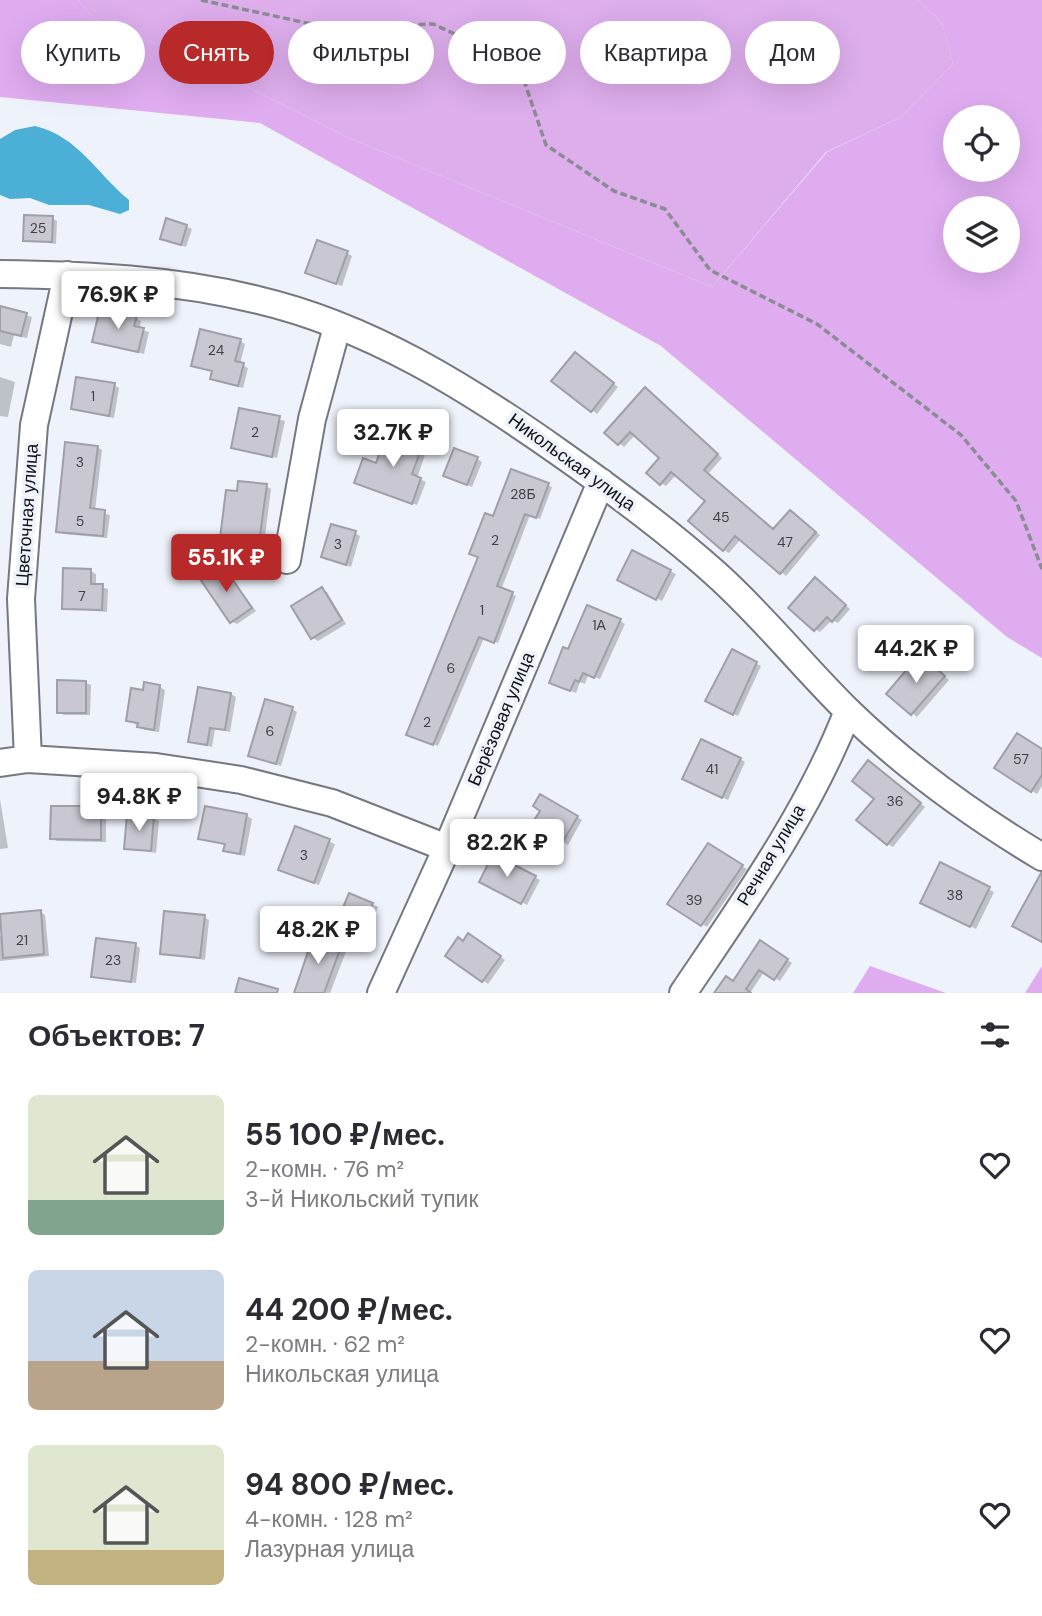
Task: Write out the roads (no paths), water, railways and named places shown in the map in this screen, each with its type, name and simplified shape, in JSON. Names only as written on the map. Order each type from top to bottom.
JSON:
[{"type":"street","name":"Никольская улица","points":[[0,274],[67,275],[183,284],[261,300],[337,327],[418,362],[478,396],[601,482],[717,575],[848,711],[952,800],[1042,857]]},
{"type":"street","name":"Цветочная улица","points":[[29,759],[20,599],[34,425],[67,275]]},
{"type":"street","points":[[287,560],[313,419],[337,327]]},
{"type":"street","name":"Берёзовая улица","points":[[381,993],[447,848],[601,482]]},
{"type":"street","name":"Речная улица","points":[[683,993],[753,889],[833,750],[848,711]]},
{"type":"street","points":[[0,763],[29,759],[156,767],[241,780],[332,803],[447,848]]},
{"type":"water","points":[[35,126],[50,131],[75,147],[129,200],[129,210],[120,214],[89,205],[49,205],[30,198],[10,199],[0,195],[0,139],[15,130]]}]
